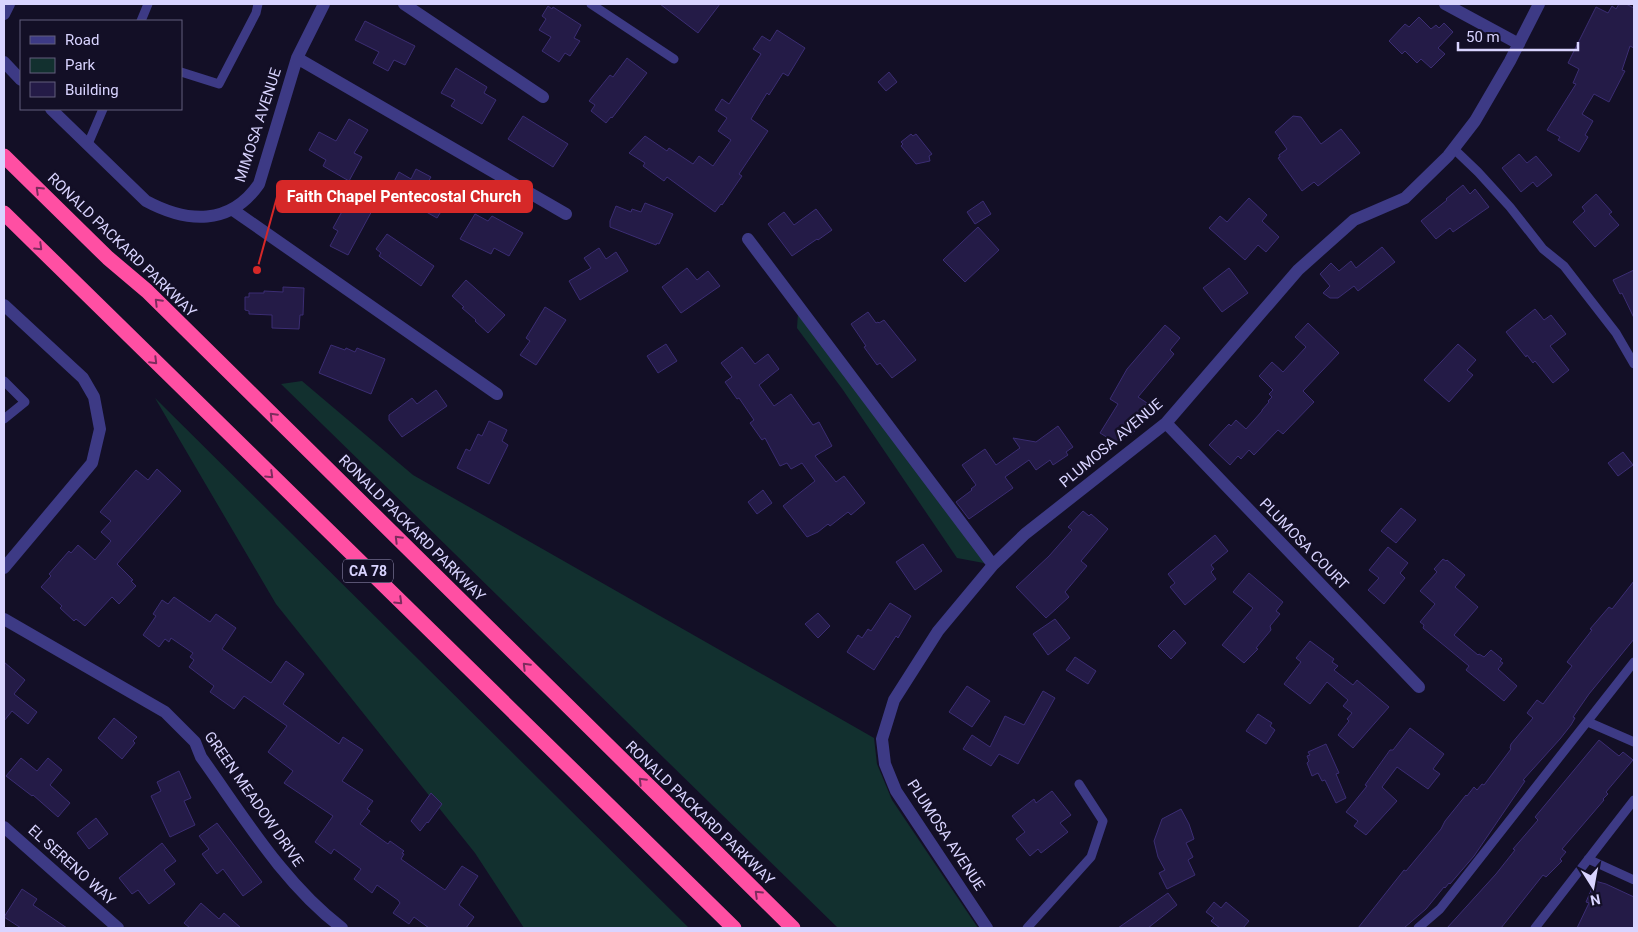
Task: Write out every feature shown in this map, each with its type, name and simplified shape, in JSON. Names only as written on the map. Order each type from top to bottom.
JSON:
[{"type":"highway","name":"RONALD PACKARD PARKWAY","points":[[4,156],[108,258],[147,291],[793,928]]},
{"type":"highway","name":"CA 78","points":[[4,213],[734,928]]},
{"type":"street","points":[[4,14],[9,4]]},
{"type":"street","name":"MIMOSA AVENUE","points":[[52,110],[146,201],[160,209],[196,218],[215,216],[233,210],[251,196],[259,184],[297,58],[324,4]]},
{"type":"street","points":[[404,4],[543,97]]},
{"type":"street","points":[[1445,4],[1519,44]]},
{"type":"street","name":"PLUMOSA AVENUE","points":[[987,928],[896,791],[886,764],[882,739],[894,700],[938,632],[993,565],[1025,534],[1166,423],[1298,270],[1354,220],[1405,198],[1454,149],[1475,122],[1539,4]]},
{"type":"street","points":[[297,58],[566,214]]},
{"type":"street","points":[[4,62],[20,79]]},
{"type":"street","points":[[233,210],[497,394]]},
{"type":"street","points":[[748,239],[993,565]]},
{"type":"street","points":[[4,305],[83,378],[94,397],[100,429],[92,463],[4,568]]},
{"type":"street","name":"PLUMOSA COURT","points":[[1166,423],[1420,687]]},
{"type":"street","name":"GREEN MEADOW DRIVE","points":[[4,619],[165,712],[195,742],[201,757],[283,872],[324,914],[342,928]]},
{"type":"street","name":"EL SERENO WAY","points":[[4,827],[118,928]]},
{"type":"lane","points":[[141,20],[148,4]]},
{"type":"lane","points":[[182,72],[220,84],[256,13],[258,4]]},
{"type":"lane","points":[[591,4],[674,59]]},
{"type":"lane","points":[[88,144],[103,110]]},
{"type":"lane","points":[[1454,149],[1503,200],[1542,249],[1564,266],[1616,333],[1634,364]]},
{"type":"lane","points":[[4,382],[25,402],[4,419]]},
{"type":"lane","points":[[1418,928],[1440,909],[1634,662]]},
{"type":"lane","points":[[1588,722],[1634,742]]},
{"type":"lane","points":[[1027,928],[1091,857],[1103,821],[1079,784]]},
{"type":"lane","points":[[1534,928],[1634,800]]},
{"type":"lane","points":[[1588,859],[1634,880]]},
{"type":"green space","points":[[798,313],[989,564],[957,558],[843,390],[797,328]]},
{"type":"green space","points":[[302,381],[413,475],[874,738],[877,764],[892,800],[978,928],[838,928],[281,384]]},
{"type":"green space","points":[[155,398],[689,928],[524,928],[475,853],[276,604]]},
{"type":"building","points":[[660,4],[720,4],[698,33]]},
{"type":"building","points":[[1619,4],[1626,4],[1634,8],[1634,48],[1630,46],[1622,70],[1625,71],[1609,102],[1594,94],[1582,114],[1593,121],[1585,135],[1588,137],[1579,152],[1558,140],[1560,137],[1547,130],[1576,84],[1573,83],[1579,69],[1568,63],[1596,7],[1608,13],[1612,6],[1616,9]]},
{"type":"building","points":[[548,6],[552,9],[553,7],[581,25],[574,38],[580,41],[570,56],[565,53],[559,62],[542,51],[551,37],[539,30],[546,19],[542,16]]},
{"type":"building","points":[[1419,17],[1431,29],[1436,25],[1439,28],[1444,23],[1453,32],[1438,48],[1445,54],[1431,68],[1421,59],[1417,63],[1405,51],[1402,54],[1389,41],[1405,24],[1409,27]]},
{"type":"building","points":[[365,21],[415,46],[405,65],[394,60],[388,71],[373,63],[379,52],[355,40]]},
{"type":"building","points":[[777,30],[805,48],[788,76],[783,73],[769,95],[767,93],[751,119],[768,131],[739,174],[742,176],[715,212],[667,177],[664,181],[643,166],[645,163],[629,153],[645,136],[667,151],[669,148],[693,164],[699,156],[713,166],[731,140],[718,131],[727,118],[715,110],[722,99],[729,104],[761,54],[753,49],[762,36],[770,41]]},
{"type":"building","points":[[627,58],[647,73],[606,123],[591,111],[595,105],[589,101],[610,75],[613,77]]},
{"type":"building","points":[[456,68],[487,87],[484,93],[496,100],[482,124],[451,106],[455,100],[441,93]]},
{"type":"building","points":[[889,72],[897,82],[886,91],[878,82]]},
{"type":"building","points":[[523,116],[568,144],[553,167],[508,139]]},
{"type":"building","points":[[1293,116],[1301,117],[1321,144],[1341,129],[1360,153],[1318,186],[1314,182],[1302,191],[1278,158],[1287,149],[1275,132]]},
{"type":"building","points":[[349,119],[368,130],[354,153],[362,157],[349,181],[323,166],[326,160],[309,150],[319,132],[336,141]]},
{"type":"building","points":[[911,134],[913,136],[916,134],[932,154],[929,156],[930,161],[916,164],[901,146],[903,144],[901,142]]},
{"type":"building","points":[[1519,154],[1527,163],[1536,156],[1552,175],[1537,187],[1533,182],[1521,192],[1502,168]]},
{"type":"building","points":[[416,169],[431,177],[425,187],[448,200],[437,218],[389,191],[399,172],[411,179]]},
{"type":"building","points":[[1463,185],[1470,194],[1475,189],[1489,207],[1453,232],[1450,228],[1436,239],[1421,221]]},
{"type":"building","points":[[1596,194],[1612,212],[1609,214],[1619,225],[1595,247],[1573,222],[1585,211],[1582,207]]},
{"type":"building","points":[[351,195],[374,207],[348,255],[330,246],[338,231],[333,228]]},
{"type":"building","points":[[1249,198],[1267,215],[1262,221],[1279,237],[1266,252],[1258,245],[1245,260],[1209,228],[1220,216],[1227,222]]},
{"type":"building","points":[[983,201],[991,214],[975,224],[967,212]]},
{"type":"building","points":[[645,203],[673,214],[659,244],[657,243],[656,245],[610,227],[610,221],[616,206],[631,212],[632,209],[641,212]]},
{"type":"building","points":[[816,209],[832,230],[792,256],[768,224],[784,212],[794,225]]},
{"type":"building","points":[[475,214],[488,221],[492,216],[523,233],[509,256],[494,248],[491,254],[460,239]]},
{"type":"building","points":[[978,227],[999,250],[965,282],[943,260]]},
{"type":"building","points":[[387,234],[434,266],[421,286],[379,256],[381,253],[376,249]]},
{"type":"building","points":[[1382,247],[1395,262],[1358,291],[1354,286],[1338,298],[1330,298],[1323,293],[1330,286],[1320,274],[1331,263],[1339,271],[1351,261],[1356,268]]},
{"type":"building","points":[[599,248],[606,259],[616,252],[628,271],[580,300],[569,281],[591,268],[584,258]]},
{"type":"building","points":[[687,268],[697,280],[708,271],[720,286],[681,313],[662,287]]},
{"type":"building","points":[[1229,268],[1248,293],[1222,312],[1203,288]]},
{"type":"building","points":[[1634,270],[1634,318],[1622,293],[1620,294],[1613,280]]},
{"type":"building","points":[[466,280],[505,315],[488,333],[452,296]]},
{"type":"building","points":[[283,287],[304,288],[303,315],[300,315],[299,329],[272,328],[272,315],[249,314],[249,311],[245,310],[245,297],[249,297],[249,293],[264,293],[264,291],[283,292]]},
{"type":"building","points":[[545,307],[566,320],[536,365],[520,355],[530,341],[526,338]]},
{"type":"building","points":[[1535,309],[1544,320],[1551,315],[1566,334],[1550,346],[1569,370],[1553,383],[1535,361],[1533,363],[1527,355],[1526,357],[1506,332]]},
{"type":"building","points":[[868,312],[876,323],[884,320],[916,360],[892,378],[880,363],[877,365],[851,324]]},
{"type":"building","points":[[1308,323],[1339,353],[1303,391],[1314,402],[1283,434],[1278,430],[1254,455],[1249,450],[1241,459],[1238,456],[1230,465],[1209,445],[1229,424],[1231,426],[1236,420],[1246,429],[1262,411],[1272,397],[1269,394],[1273,390],[1259,376],[1272,362],[1283,372],[1306,347],[1295,337]]},
{"type":"building","points":[[1165,325],[1180,338],[1170,350],[1174,354],[1138,397],[1147,403],[1139,414],[1143,417],[1132,435],[1126,432],[1118,444],[1100,433],[1118,404],[1110,399],[1127,369]]},
{"type":"building","points":[[666,344],[677,361],[658,373],[647,356]]},
{"type":"building","points":[[1458,344],[1476,360],[1467,370],[1473,375],[1449,402],[1424,380]]},
{"type":"building","points":[[331,345],[355,352],[357,348],[385,359],[371,394],[319,373]]},
{"type":"building","points":[[742,347],[755,364],[768,354],[779,369],[759,385],[774,406],[791,394],[813,425],[819,422],[832,446],[815,456],[836,482],[844,476],[865,503],[851,515],[848,512],[830,526],[828,524],[818,532],[807,537],[783,506],[815,481],[802,463],[791,469],[787,463],[780,466],[765,438],[762,440],[750,423],[754,420],[725,382],[732,377],[721,363]]},
{"type":"building","points":[[436,390],[447,406],[402,437],[389,420],[389,415],[412,398],[417,404]]},
{"type":"building","points":[[489,421],[507,430],[502,441],[508,445],[489,484],[457,468],[466,449],[470,451],[478,434],[482,436]]},
{"type":"building","points":[[1058,426],[1073,447],[1066,452],[1068,455],[1053,465],[1050,460],[1036,470],[1029,460],[1005,477],[1013,488],[969,519],[956,502],[976,485],[962,465],[985,449],[996,465],[1020,448],[1013,438],[1036,442]]},
{"type":"building","points":[[1623,452],[1633,465],[1618,476],[1608,463]]},
{"type":"building","points":[[157,469],[181,491],[117,564],[133,580],[131,581],[136,586],[119,604],[112,597],[85,626],[76,619],[74,621],[60,608],[62,606],[41,587],[51,576],[49,574],[69,551],[71,553],[78,545],[95,560],[111,541],[101,532],[111,521],[100,512],[136,470],[148,480]]},
{"type":"building","points":[[763,490],[772,503],[757,514],[748,502]]},
{"type":"building","points":[[1401,508],[1416,520],[1396,543],[1381,531]]},
{"type":"building","points":[[1083,511],[1089,516],[1091,514],[1108,529],[1081,561],[1087,566],[1065,592],[1069,597],[1046,618],[1016,587],[1049,556],[1072,530],[1068,527]]},
{"type":"building","points":[[1215,535],[1228,551],[1211,565],[1214,569],[1211,572],[1216,579],[1185,605],[1170,587],[1175,583],[1168,574]]},
{"type":"building","points":[[923,544],[942,571],[915,590],[896,562]]},
{"type":"building","points":[[1388,547],[1408,563],[1400,573],[1405,578],[1384,604],[1368,590],[1379,578],[1369,570]]},
{"type":"building","points":[[1443,559],[1447,560],[1465,575],[1455,587],[1478,607],[1454,635],[1478,655],[1484,657],[1491,650],[1502,659],[1500,661],[1503,663],[1498,669],[1517,686],[1504,701],[1466,670],[1469,666],[1423,628],[1424,625],[1420,622],[1435,604],[1420,591],[1437,572],[1434,569]]},
{"type":"building","points":[[1249,573],[1283,602],[1276,611],[1280,614],[1270,626],[1271,630],[1256,648],[1258,649],[1244,663],[1222,645],[1253,608],[1233,592]]},
{"type":"building","points":[[1634,581],[1634,639],[1589,694],[1573,717],[1575,718],[1571,725],[1560,739],[1523,780],[1525,781],[1474,856],[1426,909],[1404,928],[1358,928],[1404,870],[1406,871],[1441,829],[1445,821],[1466,795],[1474,787],[1477,790],[1482,784],[1484,785],[1511,749],[1511,744],[1533,718],[1527,713],[1537,700],[1543,704],[1572,666],[1567,662],[1592,630],[1590,629],[1609,607],[1612,609]]},
{"type":"building","points":[[174,597],[210,622],[216,614],[236,628],[222,649],[271,683],[286,661],[304,674],[283,704],[339,744],[343,737],[363,750],[342,781],[373,801],[367,809],[370,811],[360,824],[388,844],[390,841],[404,851],[401,859],[445,890],[462,866],[478,876],[459,905],[474,917],[466,928],[429,928],[414,917],[409,924],[393,913],[400,903],[398,900],[377,885],[372,893],[354,879],[361,869],[334,849],[331,854],[315,842],[333,816],[284,783],[293,771],[268,752],[287,726],[244,696],[234,709],[210,692],[214,686],[189,667],[194,660],[190,657],[193,653],[171,638],[169,642],[165,639],[159,647],[143,635],[156,616],[153,614],[162,600],[168,604]]},
{"type":"building","points":[[890,603],[911,616],[898,638],[896,636],[874,670],[847,652],[858,635],[862,638],[868,629],[871,631]]},
{"type":"building","points":[[818,613],[830,626],[818,638],[805,624]]},
{"type":"building","points":[[1055,619],[1070,638],[1048,655],[1033,634]]},
{"type":"building","points":[[1174,630],[1186,643],[1171,659],[1158,646]]},
{"type":"building","points":[[1310,641],[1334,659],[1332,662],[1338,666],[1334,670],[1353,685],[1357,680],[1389,707],[1353,748],[1338,735],[1349,721],[1347,719],[1352,713],[1343,706],[1348,700],[1327,682],[1310,704],[1284,684],[1301,662],[1296,658]]},
{"type":"building","points":[[1075,657],[1096,671],[1088,684],[1066,670]]},
{"type":"building","points":[[4,662],[25,680],[14,694],[37,712],[28,724],[12,711],[4,721]]},
{"type":"building","points":[[967,686],[990,701],[972,727],[949,712]]},
{"type":"building","points":[[1043,691],[1055,698],[1018,764],[999,754],[991,766],[963,749],[972,735],[990,747],[1005,716],[1024,725]]},
{"type":"building","points":[[1258,714],[1272,723],[1270,726],[1275,730],[1266,744],[1246,731]]},
{"type":"building","points":[[114,718],[137,737],[133,741],[135,743],[122,759],[98,738]]},
{"type":"building","points":[[1410,728],[1444,754],[1433,769],[1440,774],[1428,789],[1397,767],[1382,787],[1397,801],[1366,835],[1354,826],[1358,821],[1346,812],[1367,786],[1365,785],[1390,750],[1393,750]]},
{"type":"building","points":[[1599,740],[1619,756],[1623,752],[1633,760],[1606,792],[1608,794],[1604,800],[1562,849],[1566,852],[1560,859],[1562,861],[1546,877],[1543,875],[1501,928],[1447,928],[1496,874],[1515,850],[1513,849],[1538,820],[1535,817]]},
{"type":"building","points":[[1326,744],[1339,773],[1336,774],[1346,798],[1336,803],[1325,780],[1322,781],[1318,773],[1312,776],[1307,763],[1309,761],[1307,756],[1310,755],[1308,752]]},
{"type":"building","points":[[21,758],[37,771],[48,758],[62,770],[50,785],[70,803],[58,817],[33,795],[6,776]]},
{"type":"building","points":[[179,771],[191,798],[184,801],[195,825],[170,837],[151,796],[161,791],[157,782]]},
{"type":"building","points":[[1052,791],[1071,815],[1060,823],[1068,832],[1041,853],[1038,849],[1030,856],[1016,839],[1025,832],[1012,816],[1034,799],[1036,803]]},
{"type":"building","points":[[431,793],[442,804],[420,831],[411,821]]},
{"type":"building","points":[[1181,809],[1194,839],[1186,843],[1193,857],[1188,860],[1195,875],[1167,889],[1159,873],[1165,870],[1158,857],[1154,841],[1162,819]]},
{"type":"building","points":[[96,818],[108,834],[89,849],[77,833]]},
{"type":"building","points":[[217,823],[262,882],[243,896],[223,869],[217,874],[202,854],[209,849],[199,836]]},
{"type":"building","points":[[162,843],[176,861],[164,870],[175,884],[149,904],[138,890],[132,894],[119,878]]},
{"type":"building","points":[[1595,881],[1634,897],[1634,928],[1577,928],[1589,903],[1586,902]]},
{"type":"building","points":[[22,889],[37,899],[33,905],[67,928],[21,928],[4,917]]},
{"type":"building","points":[[1168,893],[1177,905],[1148,928],[1118,928]]},
{"type":"building","points":[[1214,902],[1221,908],[1226,902],[1249,921],[1243,928],[1220,928],[1211,921],[1214,918],[1206,912]]},
{"type":"building","points":[[201,903],[219,919],[224,913],[241,928],[190,928],[184,923]]},
{"type":"place","name":"Faith Chapel Pentecostal Church","points":[[257,270]]}]
